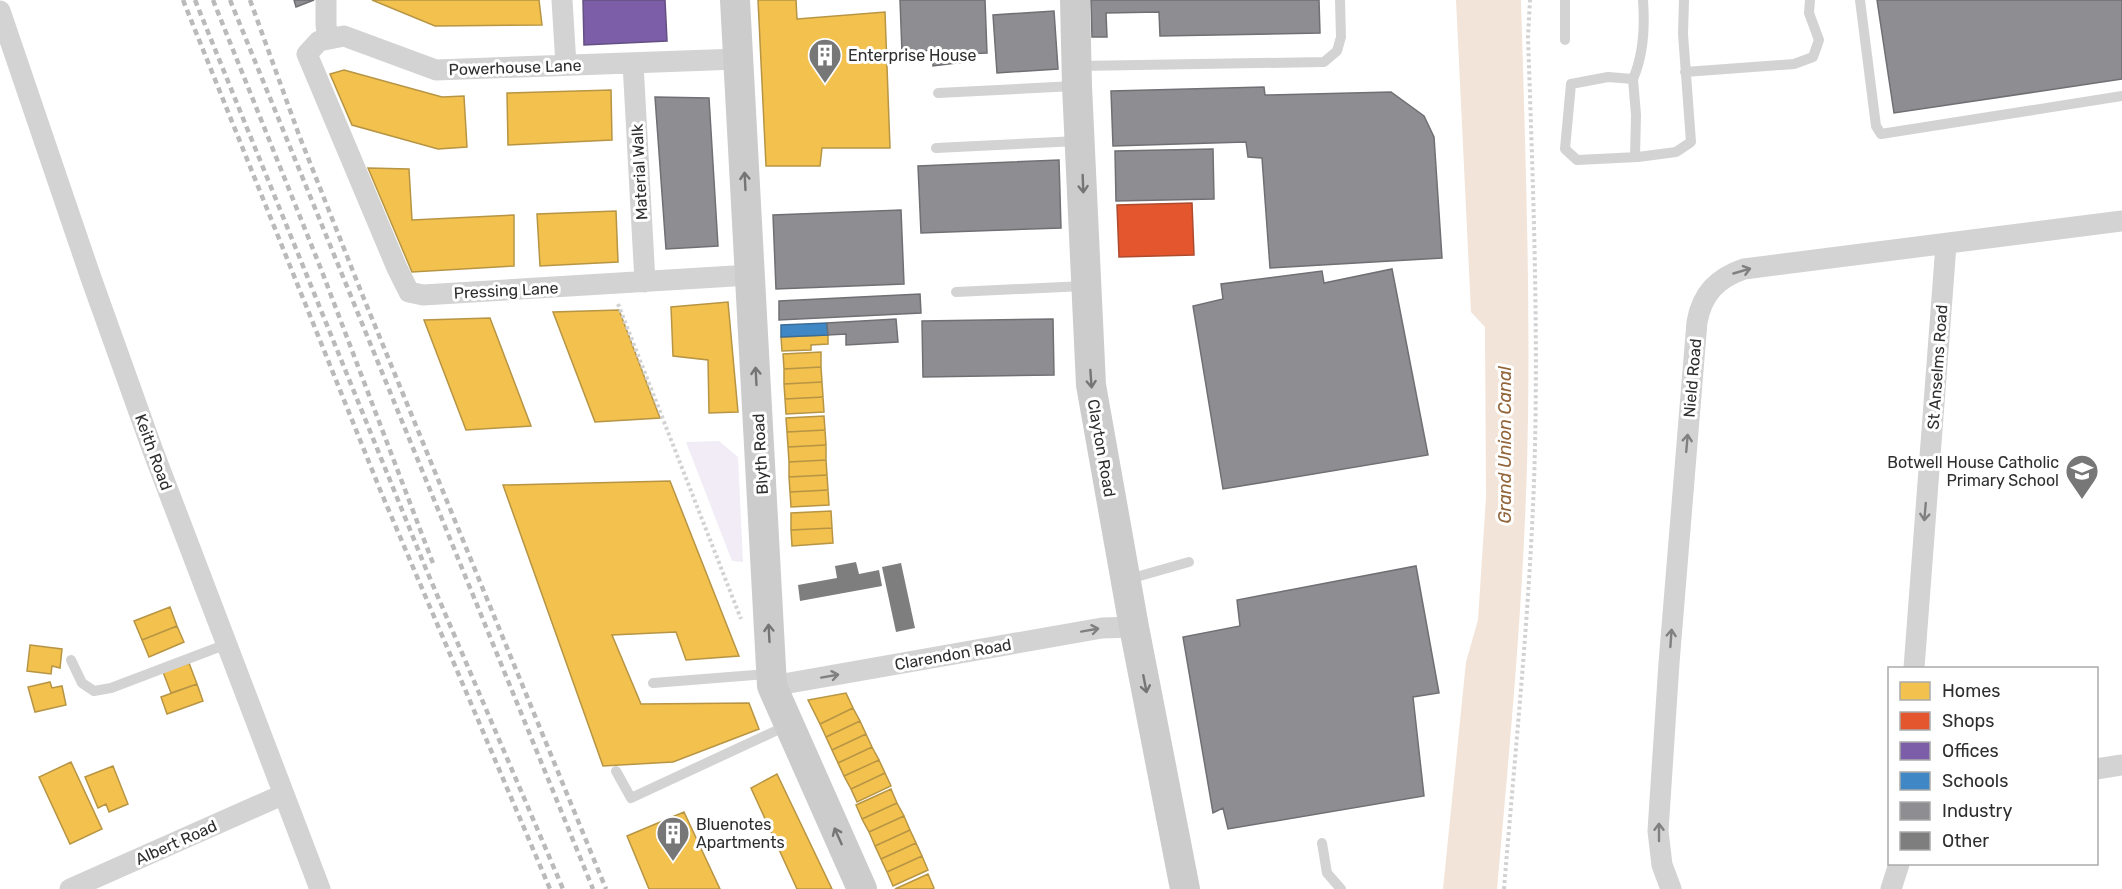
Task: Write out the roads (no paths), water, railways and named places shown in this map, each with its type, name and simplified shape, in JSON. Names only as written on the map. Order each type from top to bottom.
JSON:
[{"type":"street","points":[[326,0],[328,39]]},
{"type":"street","points":[[562,0],[566,65]]},
{"type":"street","name":"Blyth Road","points":[[735,0],[772,680],[862,889]]},
{"type":"street","name":"Clayton Road","points":[[1075,0],[1091,385],[1125,580],[1185,889]]},
{"type":"street","name":"Keith Road","points":[[0,11],[153,451],[282,795],[320,889]]},
{"type":"street","name":"Powerhouse Lane","points":[[328,39],[344,36],[436,70],[738,59]]},
{"type":"street","name":"Pressing Lane","points":[[328,39],[320,41],[307,54],[409,292],[423,295],[750,275]]},
{"type":"street","name":"Material Walk","points":[[633,63],[645,282]]},
{"type":"street","name":"Nield Road","points":[[1671,889],[1662,865],[1658,831],[1678,547],[1697,322],[1702,303],[1714,285],[1728,275],[1744,269],[2122,221]]},
{"type":"street","name":"St Anselms Road","points":[[1914,667],[1947,245]]},
{"type":"street","name":"Clarendon Road","points":[[772,680],[1102,628],[1134,627]]},
{"type":"street","points":[[2098,769],[2122,765]]},
{"type":"street","name":"Albert Road","points":[[70,889],[282,795]]},
{"type":"street","points":[[1891,889],[1899,865]]},
{"type":"lane","points":[[938,93],[1078,76],[1324,62],[1337,51],[1341,37],[1340,0]]},
{"type":"lane","points":[[1565,0],[1565,40]]},
{"type":"lane","points":[[1635,157],[1636,115],[1633,79],[1640,63],[1645,22],[1643,0]]},
{"type":"lane","points":[[1633,79],[1608,77],[1571,84],[1565,149],[1577,160],[1676,152],[1691,142],[1683,34],[1684,0]]},
{"type":"lane","points":[[1685,72],[1794,64],[1813,57],[1819,40],[1809,13],[1810,0]]},
{"type":"lane","points":[[1860,0],[1876,126],[1881,134],[2122,96]]},
{"type":"lane","points":[[936,148],[1081,141]]},
{"type":"lane","points":[[956,292],[1087,286]]},
{"type":"lane","points":[[1125,580],[1189,562]]},
{"type":"lane","points":[[71,660],[82,683],[94,692],[227,644]]},
{"type":"lane","points":[[653,683],[772,680]]},
{"type":"lane","points":[[616,771],[631,798],[789,724]]},
{"type":"lane","points":[[1322,843],[1327,873],[1341,889]]},
{"type":"water","name":"Grand Union Canal","points":[[1456,0],[1521,0],[1528,261],[1527,477],[1517,654],[1497,889],[1443,889],[1466,662],[1478,620],[1486,497],[1485,327],[1471,312]]},
{"type":"railway","points":[[183,0],[381,492],[550,889]]},
{"type":"railway","points":[[195,0],[426,569],[563,889]]},
{"type":"railway","points":[[213,0],[321,269],[434,566]]},
{"type":"railway","points":[[230,0],[593,889]]},
{"type":"railway","points":[[250,0],[299,135],[362,294],[606,889]]},
{"type":"place","name":"Enterprise House","points":[[825,84]]},
{"type":"place","name":"Botwell House Catholic Primary School","points":[[2082,500]]},
{"type":"place","name":"Bluenotes Apartments","points":[[673,862]]}]
